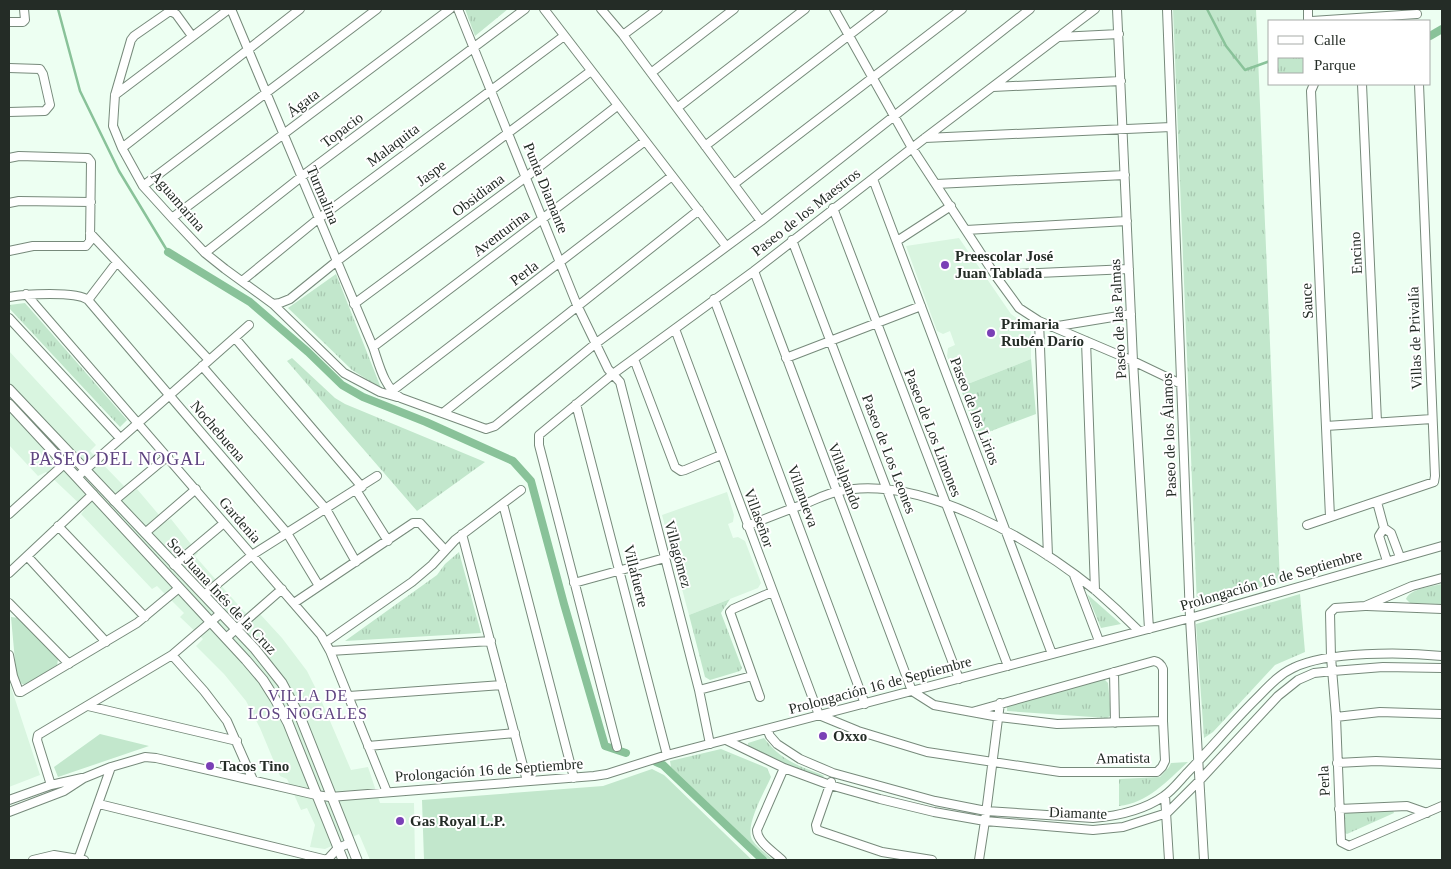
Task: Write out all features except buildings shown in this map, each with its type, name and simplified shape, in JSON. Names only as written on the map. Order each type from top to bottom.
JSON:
[{"type":"main road","name":"Sor Juana Inés de la Cruz","points":[[9,389],[174,565],[236,628],[273,670],[301,719],[330,797],[357,860]]},
{"type":"main road","name":"Sor Juana Inés de la Cruz","points":[[9,404],[212,622],[263,680],[275,698],[288,724],[343,860]]},
{"type":"street","points":[[9,22],[23,22],[25,20],[24,9]]},
{"type":"street","points":[[115,95],[230,9]]},
{"type":"street","name":"Turmalina","points":[[230,9],[388,386],[392,391]]},
{"type":"street","points":[[122,148],[300,9]]},
{"type":"street","points":[[143,186],[377,9]]},
{"type":"street","name":"Ágata","points":[[172,218],[450,9]]},
{"type":"street","name":"Punta Diamante","points":[[458,9],[577,305],[608,369],[613,374]]},
{"type":"street","name":"Topacio","points":[[205,253],[301,177],[525,9]]},
{"type":"street","points":[[544,9],[726,246]]},
{"type":"street","points":[[601,9],[623,35],[760,221]]},
{"type":"street","points":[[623,35],[658,9]]},
{"type":"street","points":[[651,73],[734,9]]},
{"type":"street","points":[[677,108],[805,9]]},
{"type":"street","points":[[834,9],[912,148],[995,275],[1020,308],[1052,327],[1181,384]]},
{"type":"street","points":[[705,146],[883,9]]},
{"type":"street","points":[[734,184],[962,9]]},
{"type":"street","points":[[595,344],[760,221],[1030,9]]},
{"type":"street","name":"Paseo de los Maestros","points":[[574,583],[538,440],[541,432],[613,374],[754,270],[1095,9]]},
{"type":"street","name":"Paseo de las Palmas","points":[[1117,9],[1149,629]]},
{"type":"street","name":"Paseo de los Álamos","points":[[1167,9],[1190,618],[1200,760],[1204,860]]},
{"type":"street","name":"Aguamarina","points":[[192,36],[176,14],[170,11],[130,40],[115,95],[113,126],[122,148],[143,186],[205,253],[273,304],[344,373],[380,392],[486,429],[491,428],[595,344]]},
{"type":"street","points":[[1328,20],[1417,15]]},
{"type":"street","points":[[1059,37],[1119,34]]},
{"type":"street","name":"Malaquita","points":[[242,281],[318,219],[564,36]]},
{"type":"street","points":[[9,68],[38,68],[42,72],[50,107],[45,111],[9,112]]},
{"type":"street","name":"Jaspe","points":[[273,304],[290,298],[591,71]]},
{"type":"street","points":[[993,87],[1121,81]]},
{"type":"street","name":"Sauce","points":[[1313,85],[1310,91],[1330,517]]},
{"type":"street","name":"Encino","points":[[1362,85],[1378,422]]},
{"type":"street","name":"Villas de Privalía","points":[[1307,526],[1434,482],[1419,85]]},
{"type":"street","name":"Obsidiana","points":[[354,304],[526,177],[618,106]]},
{"type":"street","points":[[925,138],[1171,127]]},
{"type":"street","name":"Aventurina","points":[[373,347],[645,142]]},
{"type":"street","points":[[9,158],[19,156],[86,157],[90,160],[92,202],[89,243],[86,246],[33,246],[9,251]]},
{"type":"street","points":[[936,184],[1125,175]]},
{"type":"street","name":"Perla","points":[[392,391],[672,176]]},
{"type":"street","name":"Paseo de los Lirios","points":[[873,179],[1052,654]]},
{"type":"street","points":[[9,203],[19,201],[92,202]]},
{"type":"street","points":[[897,242],[951,206]]},
{"type":"street","name":"Paseo de Los Limones","points":[[834,208],[1008,666]]},
{"type":"street","points":[[443,413],[698,210]]},
{"type":"street","points":[[966,230],[1127,221]]},
{"type":"street","points":[[90,233],[210,360]]},
{"type":"street","name":"Paseo de Los Leones","points":[[792,240],[832,340],[959,679]]},
{"type":"street","points":[[9,297],[26,294],[80,296],[88,300],[117,262]]},
{"type":"street","name":"Villalpando","points":[[754,270],[912,691]]},
{"type":"street","points":[[995,275],[1129,270]]},
{"type":"street","name":"Gardenia","points":[[26,294],[168,456],[326,642],[387,792]]},
{"type":"street","name":"Villanueva","points":[[714,299],[865,704]]},
{"type":"street","name":"Nochebuena","points":[[88,300],[287,533],[319,586]]},
{"type":"street","points":[[786,358],[921,306]]},
{"type":"street","points":[[1052,327],[1132,314]]},
{"type":"street","points":[[9,318],[120,438]]},
{"type":"street","points":[[1040,321],[1048,556]]},
{"type":"street","points":[[76,477],[249,325]]},
{"type":"street","name":"Villaseñor","points":[[675,329],[819,715]]},
{"type":"street","points":[[235,338],[359,488],[388,541]]},
{"type":"street","points":[[1086,341],[1096,590]]},
{"type":"street","points":[[634,359],[676,467],[685,470],[721,455]]},
{"type":"street","points":[[202,366],[326,509],[356,562]]},
{"type":"street","name":"Villagómez","points":[[613,374],[620,382],[699,690],[710,744]]},
{"type":"street","points":[[392,391],[401,398]]},
{"type":"street","name":"Villafuerte","points":[[576,404],[667,755]]},
{"type":"street","points":[[1326,426],[1432,419]]},
{"type":"street","points":[[114,501],[168,456]]},
{"type":"street","points":[[9,514],[72,457]]},
{"type":"street","points":[[204,595],[252,555],[377,476]]},
{"type":"street","points":[[747,526],[836,492],[888,489],[928,496],[1006,531],[1048,556],[1096,590],[1139,631]]},
{"type":"street","points":[[144,533],[196,490]]},
{"type":"street","points":[[326,642],[366,616],[412,582],[432,565],[462,534],[521,490]]},
{"type":"street","points":[[9,573],[92,494]]},
{"type":"street","points":[[1377,502],[1384,528],[1391,533],[1400,557]]},
{"type":"street","points":[[503,504],[574,778]]},
{"type":"street","points":[[294,603],[416,522],[420,523],[445,550]]},
{"type":"street","points":[[174,565],[224,523]]},
{"type":"street","points":[[58,526],[145,617]]},
{"type":"street","points":[[1384,528],[1379,536],[1387,561]]},
{"type":"street","points":[[462,534],[527,781]]},
{"type":"street","name":"Prolongación 16 de Septiembre","points":[[84,778],[111,767],[145,757],[330,797],[607,774],[667,755],[767,728],[1190,618],[1442,546]]},
{"type":"street","points":[[28,556],[106,642]]},
{"type":"street","points":[[617,747],[574,583],[665,558]]},
{"type":"street","points":[[1074,574],[1099,642]]},
{"type":"street","points":[[1365,606],[1412,586],[1442,578]]},
{"type":"street","points":[[9,655],[13,676],[20,692],[145,617],[179,588]]},
{"type":"street","points":[[226,638],[282,589]]},
{"type":"street","points":[[760,697],[730,612],[733,608],[772,592]]},
{"type":"street","points":[[9,603],[69,664]]},
{"type":"street","points":[[1365,606],[1442,609]]},
{"type":"street","name":"Perla","points":[[1365,606],[1332,609],[1330,613],[1340,840],[1349,846],[1442,806]]},
{"type":"street","points":[[51,785],[38,736],[172,655],[221,613]]},
{"type":"street","points":[[330,651],[491,641]]},
{"type":"street","name":"Diamante","points":[[767,728],[770,736],[787,752],[833,773],[935,801],[986,811],[1093,818],[1120,814],[1140,808],[1165,796],[1280,675],[1310,660],[1331,657],[1419,654],[1442,656]]},
{"type":"street","points":[[172,655],[218,709],[237,741],[253,780]]},
{"type":"street","name":"Amatista","points":[[819,715],[858,731],[927,752],[1060,772],[1157,772],[1165,761],[1163,669],[1162,664],[1154,661],[972,712]]},
{"type":"street","name":"Diamante","points":[[726,740],[784,768],[830,785],[934,812],[985,821],[1092,830],[1123,827],[1167,813],[1278,696],[1298,680],[1314,673],[1333,670],[1383,667],[1442,668]]},
{"type":"street","points":[[1114,672],[1115,723]]},
{"type":"street","points":[[699,690],[752,676]]},
{"type":"street","points":[[348,696],[502,685]]},
{"type":"street","points":[[912,691],[934,705],[999,717],[1057,724],[1163,721]]},
{"type":"street","points":[[979,860],[1000,703]]},
{"type":"street","points":[[88,706],[237,741]]},
{"type":"street","points":[[1244,711],[1255,721]]},
{"type":"street","points":[[1336,717],[1380,712],[1442,714]]},
{"type":"street","points":[[368,746],[515,733]]},
{"type":"street","points":[[1337,763],[1376,761],[1442,764]]},
{"type":"street","points":[[33,860],[54,855],[80,860],[111,767]]},
{"type":"street","points":[[782,860],[757,836],[757,830],[784,768]]},
{"type":"street","points":[[833,773],[816,825],[817,830],[882,852],[932,860]]},
{"type":"street","points":[[9,800],[51,785],[84,778]]},
{"type":"street","points":[[9,812],[64,791],[84,778]]},
{"type":"street","points":[[1165,796],[1169,860]]},
{"type":"street","points":[[99,804],[327,860],[338,848],[350,843]]},
{"type":"street","points":[[1339,809],[1408,806],[1427,812]]},
{"type":"shaded area","name":"Primaria Rubén Darío","points":[[959,238],[1011,314],[1031,328],[1031,359],[960,387],[947,356],[948,348],[955,345],[950,331],[943,334],[937,331],[906,246]]},
{"type":"shaded area","points":[[9,351],[96,445],[90,451],[131,493],[137,489],[165,522],[171,519],[198,553],[195,556],[240,607],[252,619],[260,614],[282,638],[307,671],[351,770],[368,767],[380,803],[414,803],[415,860],[370,860],[359,834],[325,849],[310,847],[315,825],[307,808],[301,810],[287,779],[280,776],[260,728],[246,701],[224,674],[196,646],[203,639],[180,617],[184,613],[157,586],[152,589],[81,514],[85,509],[46,472],[38,476],[9,445]]},
{"type":"shaded area","points":[[727,492],[734,515],[733,522],[728,524],[733,538],[738,537],[745,541],[761,583],[758,588],[689,615],[662,515]]},
{"type":"shaded area","points":[[9,681],[40,775],[9,787]]},
{"type":"green space","points":[[465,9],[508,9],[475,36]]},
{"type":"green space","points":[[1173,9],[1256,9],[1280,582],[1197,606]]},
{"type":"green space","points":[[336,274],[381,388],[352,370],[288,308]]},
{"type":"green space","points":[[25,303],[127,420],[120,427],[9,308],[9,305]]},
{"type":"green space","points":[[292,358],[335,398],[345,404],[485,462],[417,511],[287,361]]},
{"type":"green space","points":[[1031,359],[1036,414],[978,436],[960,387]]},
{"type":"green space","points":[[459,552],[481,633],[345,641],[437,575],[445,564]]},
{"type":"green space","points":[[1442,584],[1442,604],[1410,603],[1406,599],[1412,592]]},
{"type":"green space","points":[[1087,594],[1121,624],[1101,628]]},
{"type":"green space","points":[[1300,594],[1305,652],[1275,665],[1213,732],[1204,738],[1196,624]]},
{"type":"green space","points":[[730,599],[721,613],[742,668],[740,671],[710,680],[705,677],[689,615]]},
{"type":"green space","points":[[11,617],[19,618],[58,659],[57,666],[25,685],[20,683],[16,672]]},
{"type":"green space","points":[[1104,679],[1108,683],[1111,715],[1107,718],[1007,711],[1007,704]]},
{"type":"green space","points":[[100,734],[149,746],[58,777],[54,767]]},
{"type":"green space","points":[[764,738],[782,756],[803,768],[824,776],[821,780],[748,748],[748,743]]},
{"type":"green space","points":[[721,749],[767,768],[771,777],[753,819],[751,835],[755,844],[773,860],[768,860],[671,767],[670,761]]},
{"type":"green space","points":[[1188,762],[1148,796],[1139,801],[1119,806],[1119,779],[1160,777],[1171,763]]},
{"type":"green space","points":[[652,769],[664,775],[752,860],[424,860],[422,800],[603,786]]},
{"type":"green space","points":[[1392,808],[1394,813],[1347,834],[1343,832],[1341,813],[1344,811]]},
{"type":"waterway","points":[[58,9],[80,91],[119,171],[168,252]]},
{"type":"waterway","points":[[1207,9],[1226,46],[1245,70],[1268,62]]},
{"type":"waterway","points":[[1431,35],[1442,29]]},
{"type":"waterway","points":[[168,252],[250,302],[308,352],[342,385],[363,397],[426,422],[513,461],[531,481],[605,746],[626,753]]},
{"type":"waterway","points":[[656,762],[663,765],[763,860]]},
{"type":"place","name":"Preescolar José Juan Tablada","points":[[945,265]]},
{"type":"place","name":"Primaria Rubén Darío","points":[[991,333]]},
{"type":"place","name":"Oxxo","points":[[823,736]]},
{"type":"place","name":"Tacos Tino","points":[[210,766]]},
{"type":"place","name":"Gas Royal L.P.","points":[[400,821]]},
{"type":"district","name":"PASEO DEL NOGAL","points":[[118,459]]},
{"type":"district","name":"VILLA DE LOS NOGALES","points":[[308,704]]}]
